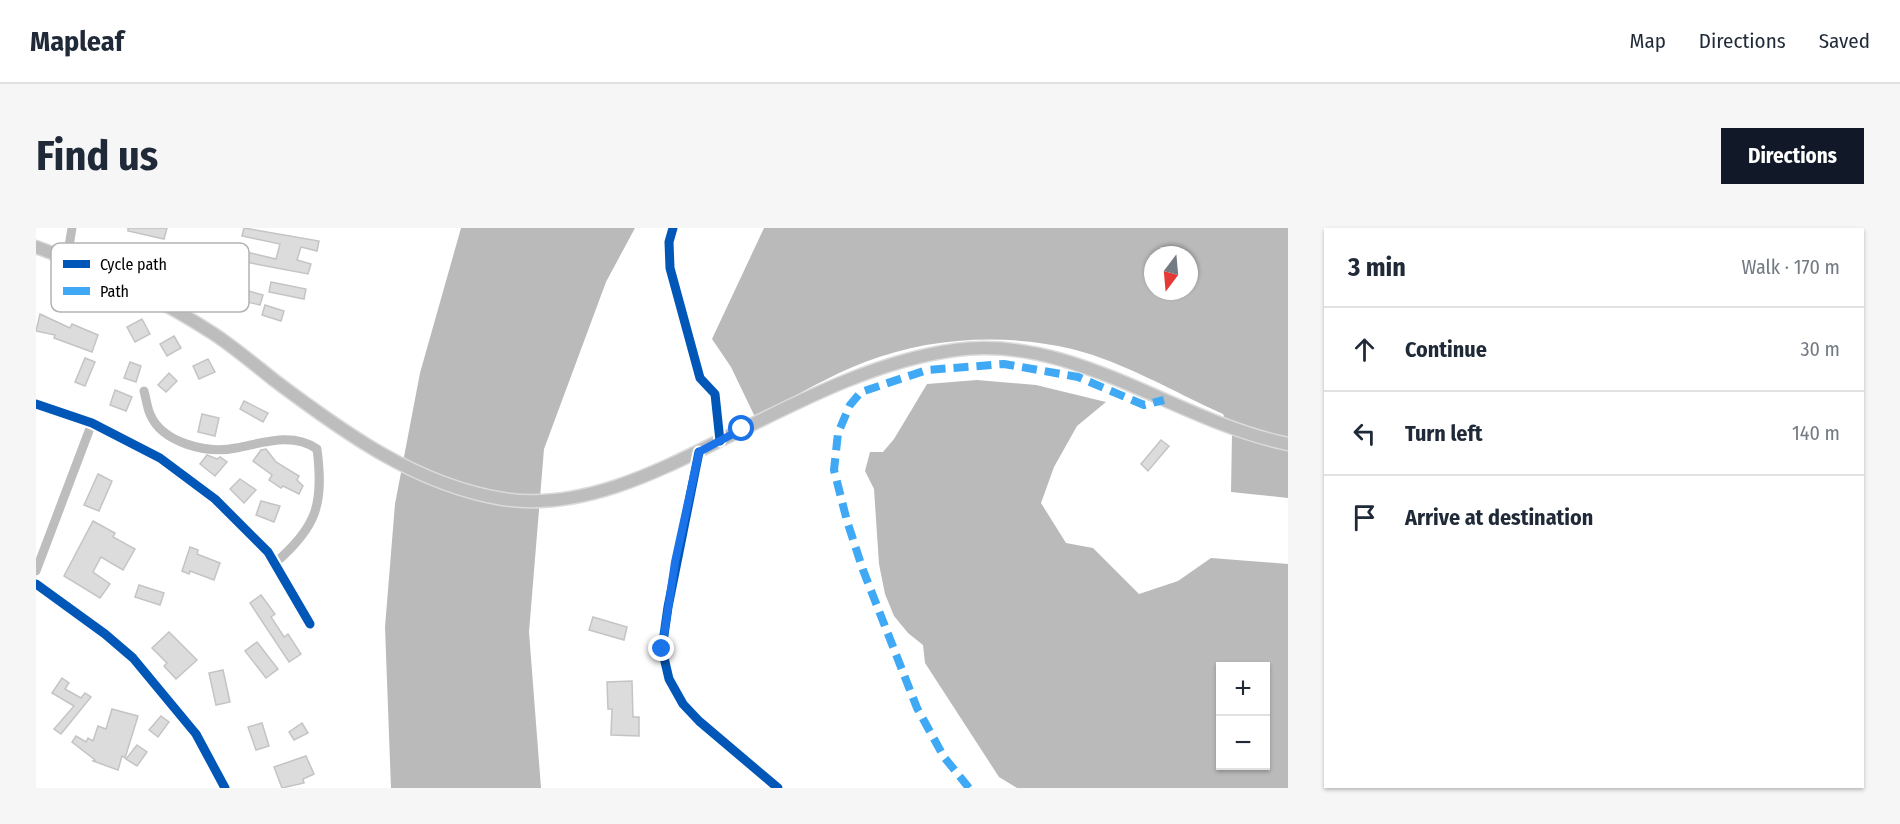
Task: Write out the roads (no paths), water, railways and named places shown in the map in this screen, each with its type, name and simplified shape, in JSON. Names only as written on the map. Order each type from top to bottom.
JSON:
[{"type":"main road","points":[[36,246],[51,252]]},
{"type":"main road","points":[[177,312],[216,335],[352,436],[418,473],[448,486],[504,499],[538,501],[570,497],[654,473],[742,429],[882,368],[955,350],[988,348],[1036,354],[1075,363],[1219,424],[1255,437],[1288,444]]},
{"type":"street","points":[[70,243],[72,228]]},
{"type":"street","points":[[672,228],[669,242],[670,268],[700,378],[715,394],[720,441]]},
{"type":"street","points":[[144,391],[150,414],[163,432],[184,443],[234,449],[257,442],[280,440],[297,441],[317,449],[320,493],[317,513],[307,532],[275,562]]},
{"type":"street","points":[[36,404],[92,423],[160,458],[215,499],[268,552],[310,624]]},
{"type":"street","points":[[36,571],[92,423]]},
{"type":"street","points":[[699,452],[662,649],[669,679],[683,704],[699,721],[778,788]]},
{"type":"street","points":[[36,584],[105,634],[133,658],[196,734],[225,788]]}]
